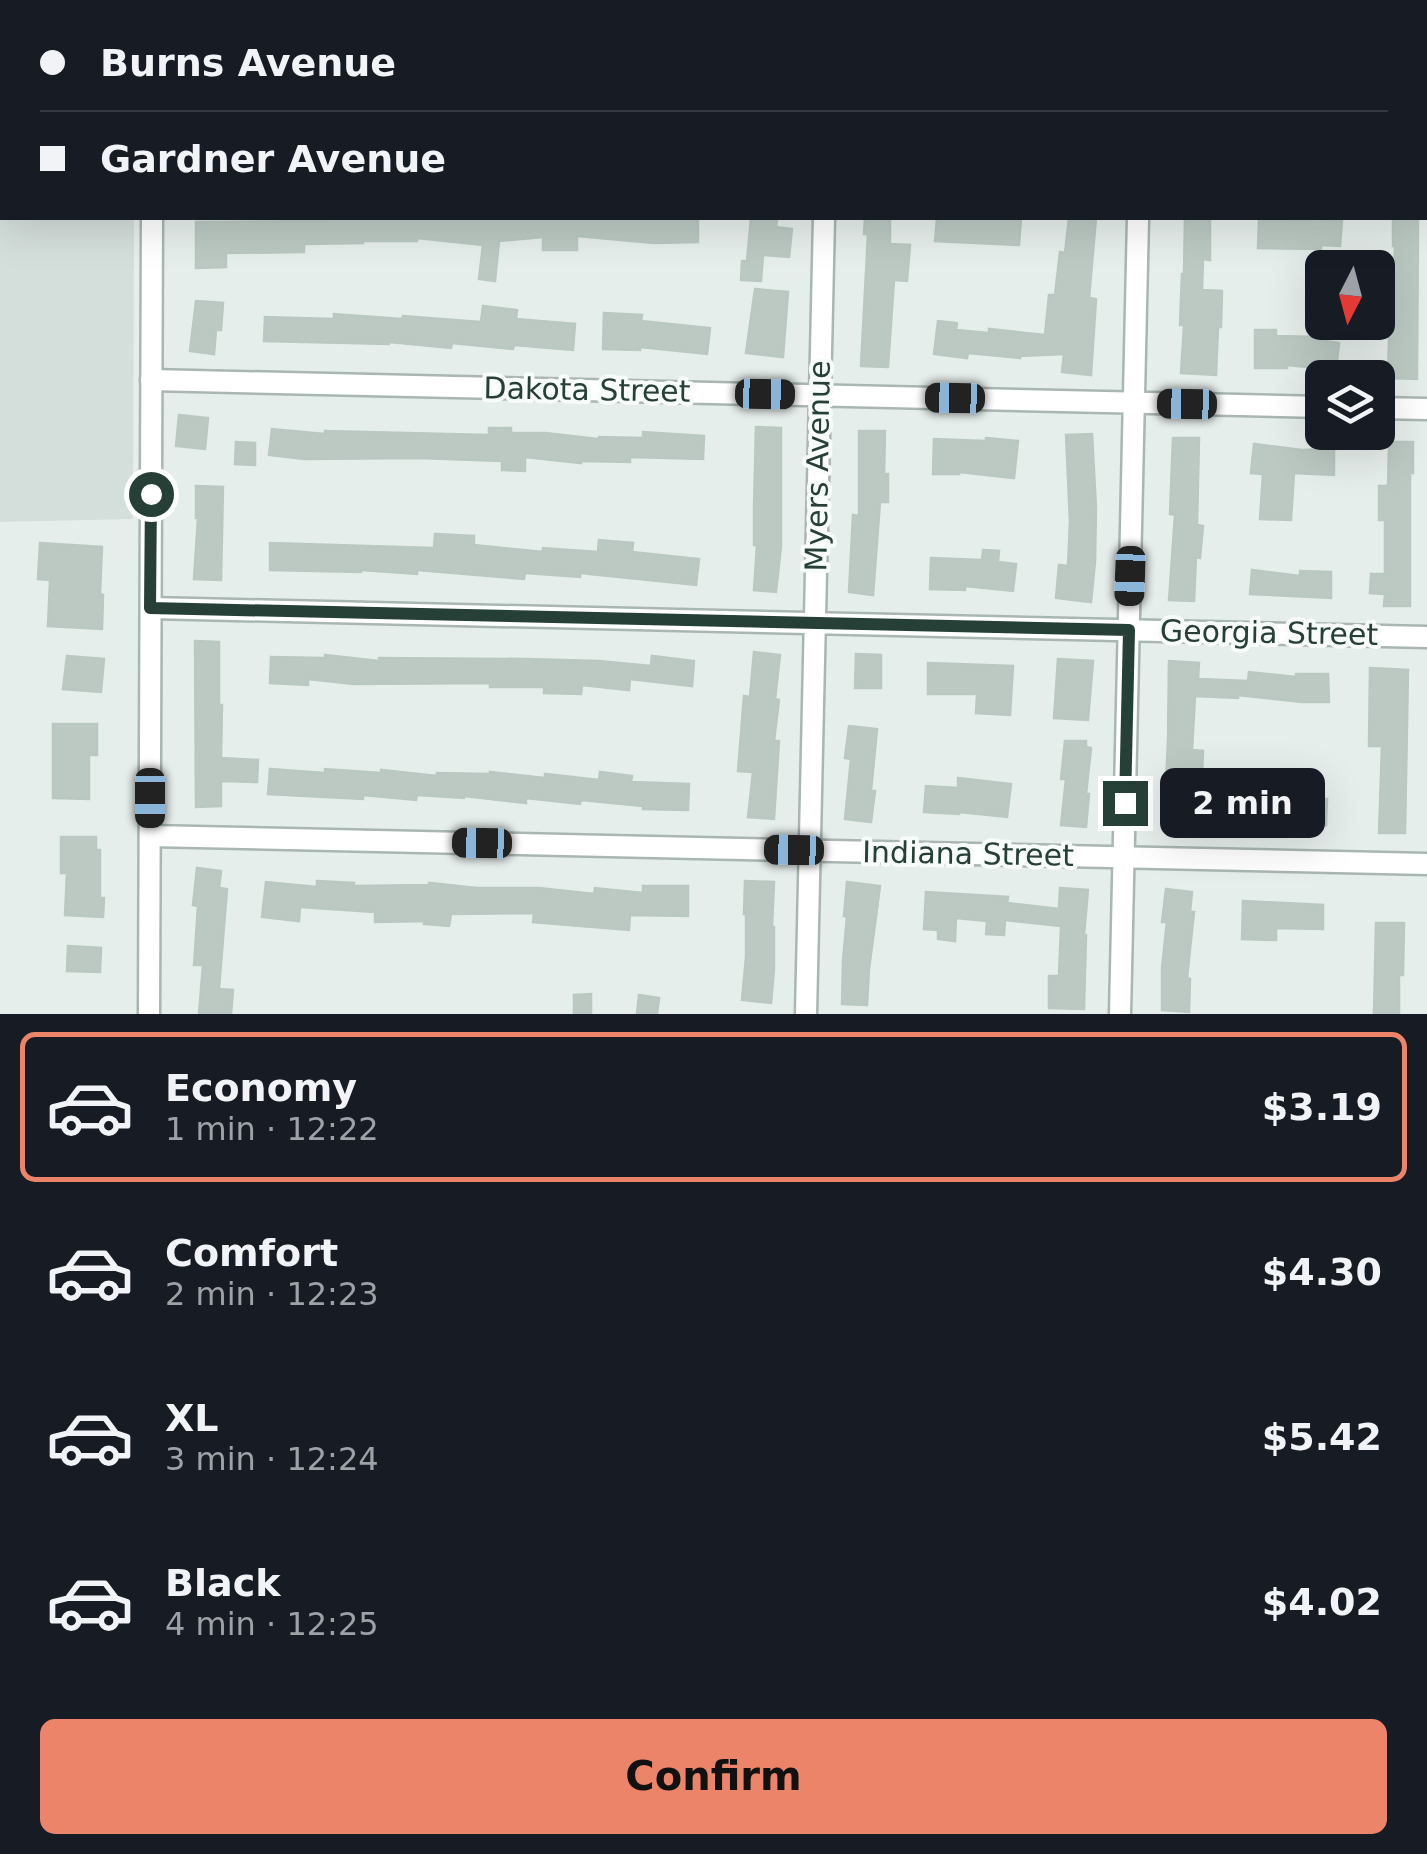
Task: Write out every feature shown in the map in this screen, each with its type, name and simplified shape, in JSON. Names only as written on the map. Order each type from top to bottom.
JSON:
[{"type":"street","points":[[149,1014],[152,220]]},
{"type":"street","name":"Myers Avenue","points":[[806,1014],[824,220]]},
{"type":"street","points":[[1120,1014],[1138,220]]},
{"type":"street","name":"Dakota Street","points":[[151,380],[1305,406]]},
{"type":"street","points":[[1395,408],[1427,409]]},
{"type":"street","name":"Georgia Street","points":[[150,608],[1427,636]]},
{"type":"street","name":"Indiana Street","points":[[150,836],[1427,864]]},
{"type":"shaded area","points":[[0,220],[134,220],[133,519],[0,522]]},
{"type":"building","points":[[698,220],[698,242],[654,243],[577,236],[577,250],[543,250],[543,237],[499,241],[495,281],[479,279],[483,245],[417,238],[304,244],[304,252],[226,253],[226,267],[196,268],[196,222]]},
{"type":"building","points":[[751,220],[777,220],[776,227],[792,229],[789,257],[763,255],[761,281],[741,280],[742,261],[747,261]]},
{"type":"building","points":[[865,220],[890,220],[890,244],[910,245],[907,281],[894,280],[888,367],[861,366],[868,234],[864,234]]},
{"type":"building","points":[[937,220],[1021,220],[1019,245],[935,241]]},
{"type":"building","points":[[1069,220],[1096,220],[1089,298],[1096,299],[1091,375],[1062,372],[1064,354],[1020,358],[968,353],[967,358],[934,354],[938,321],[957,323],[956,330],[1045,335],[1049,295],[1055,295],[1060,252],[1065,253]]},
{"type":"building","points":[[1185,220],[1210,220],[1210,260],[1203,259],[1202,290],[1222,291],[1216,375],[1181,373]]},
{"type":"building","points":[[1259,220],[1342,221],[1340,246],[1258,248]]},
{"type":"building","points":[[1393,220],[1418,220],[1417,379],[1395,378],[1395,360],[1388,360],[1389,340],[1395,340]]},
{"type":"building","points":[[755,289],[788,292],[783,357],[746,353]]},
{"type":"building","points":[[196,301],[223,303],[214,354],[190,351]]},
{"type":"building","points":[[483,306],[517,310],[516,319],[575,324],[573,350],[452,343],[451,348],[389,342],[264,341],[265,317],[334,319],[334,314],[481,322]]},
{"type":"building","points":[[604,313],[642,315],[641,321],[710,328],[707,354],[640,347],[603,349]]},
{"type":"building","points":[[1255,330],[1276,330],[1276,336],[1339,343],[1337,360],[1305,360],[1305,367],[1255,368]]},
{"type":"building","points":[[179,415],[208,418],[205,449],[176,446]]},
{"type":"building","points":[[756,427],[781,428],[781,546],[776,592],[754,590]]},
{"type":"building","points":[[489,428],[598,439],[643,438],[643,432],[704,436],[703,459],[630,457],[630,462],[581,463],[525,457],[525,471],[502,470],[502,461],[304,459],[269,455],[272,429],[325,434],[489,435]]},
{"type":"building","points":[[859,431],[885,431],[888,502],[880,502],[873,595],[849,592],[853,515],[859,516]]},
{"type":"building","points":[[1092,434],[1096,508],[1091,602],[1056,598],[1059,565],[1068,566],[1066,435]]},
{"type":"building","points":[[1173,438],[1199,438],[1197,525],[1203,526],[1200,558],[1196,557],[1194,601],[1169,600],[1175,515],[1170,514]]},
{"type":"building","points":[[934,439],[1018,441],[1014,478],[959,472],[933,474]]},
{"type":"building","points":[[236,442],[255,443],[255,465],[235,464]]},
{"type":"building","points":[[1395,442],[1413,442],[1410,606],[1384,606],[1385,594],[1370,593],[1371,574],[1385,574],[1385,520],[1379,520],[1379,486],[1388,486],[1389,450],[1395,450]]},
{"type":"building","points":[[1254,444],[1334,450],[1334,475],[1294,473],[1291,520],[1260,519],[1263,474],[1251,473]]},
{"type":"building","points":[[196,486],[223,487],[221,580],[194,579]]},
{"type":"building","points":[[435,534],[474,536],[474,545],[543,552],[543,548],[598,552],[599,540],[633,543],[632,552],[699,559],[696,585],[580,573],[580,577],[525,573],[524,579],[417,570],[417,574],[270,570],[270,543],[434,548]]},
{"type":"building","points":[[40,543],[102,547],[102,629],[48,626],[50,580],[38,579]]},
{"type":"building","points":[[983,550],[999,551],[998,562],[1016,564],[1013,591],[965,586],[965,590],[930,589],[931,558],[982,560]]},
{"type":"building","points":[[1252,570],[1300,576],[1300,571],[1331,572],[1331,598],[1250,594]]},
{"type":"building","points":[[195,641],[219,642],[221,758],[258,760],[257,782],[221,781],[221,806],[196,807]]},
{"type":"building","points":[[754,652],[780,655],[775,699],[779,700],[774,741],[779,741],[774,819],[748,817],[753,772],[738,771],[744,696],[750,697]]},
{"type":"building","points":[[856,654],[881,655],[881,688],[855,688]]},
{"type":"building","points":[[325,655],[379,661],[527,659],[651,666],[652,656],[694,661],[692,686],[630,679],[629,690],[582,685],[581,694],[544,693],[544,687],[490,687],[490,683],[354,684],[308,679],[308,685],[270,683],[271,657]]},
{"type":"building","points":[[67,656],[104,659],[101,692],[63,689]]},
{"type":"building","points":[[1058,659],[1093,661],[1088,720],[1054,718]]},
{"type":"building","points":[[1169,661],[1199,663],[1198,679],[1248,681],[1249,672],[1296,677],[1328,674],[1329,702],[1195,696],[1192,750],[1203,751],[1201,794],[1246,799],[1247,794],[1327,799],[1326,825],[1275,824],[1190,814],[1190,829],[1164,829]]},
{"type":"building","points":[[928,663],[1013,666],[1010,715],[976,713],[977,694],[928,694]]},
{"type":"building","points":[[1370,668],[1408,670],[1405,833],[1379,833],[1382,746],[1369,746]]},
{"type":"building","points":[[53,724],[97,724],[97,755],[89,755],[89,799],[53,798]]},
{"type":"building","points":[[849,726],[877,729],[871,822],[845,819],[851,759],[845,758]]},
{"type":"building","points":[[1065,741],[1086,741],[1086,747],[1091,748],[1086,827],[1061,825]]},
{"type":"building","points":[[270,769],[325,773],[325,769],[381,770],[437,776],[490,772],[599,780],[600,772],[632,776],[631,782],[689,784],[688,810],[643,809],[581,800],[580,804],[526,798],[526,803],[464,796],[417,795],[416,800],[268,794]]},
{"type":"building","points":[[958,778],[1011,784],[1007,817],[924,812],[926,786],[958,788]]},
{"type":"building","points":[[61,837],[96,837],[103,917],[65,915],[67,873],[61,873]]},
{"type":"building","points":[[197,868],[221,871],[219,888],[227,889],[219,989],[233,990],[231,1014],[199,1014],[203,965],[194,965]]},
{"type":"building","points":[[317,881],[354,883],[353,886],[429,883],[539,888],[594,894],[595,888],[643,893],[643,886],[688,886],[688,916],[630,915],[629,930],[533,922],[534,913],[451,914],[449,926],[424,924],[425,921],[375,922],[375,912],[300,907],[299,921],[262,917],[266,882],[317,887]]},
{"type":"building","points":[[745,881],[774,882],[771,1003],[742,1000]]},
{"type":"building","points":[[847,882],[880,886],[867,1005],[842,1004]]},
{"type":"building","points":[[1060,888],[1088,890],[1084,1009],[1049,1008],[1049,976],[1059,976],[1061,926],[1005,920],[1004,935],[986,934],[987,921],[956,918],[955,941],[938,939],[938,930],[924,929],[926,892],[1008,897],[1007,903],[1059,909]]},
{"type":"building","points":[[1166,889],[1192,892],[1189,1012],[1162,1010]]},
{"type":"building","points":[[1243,901],[1323,905],[1323,929],[1276,928],[1276,940],[1242,939]]},
{"type":"building","points":[[1376,923],[1404,923],[1399,1014],[1374,1014]]},
{"type":"building","points":[[68,946],[101,948],[100,972],[67,971]]},
{"type":"building","points":[[591,994],[591,1014],[574,1014],[574,995]]},
{"type":"building","points":[[639,995],[659,998],[657,1014],[637,1014]]},
{"type":"route","points":[[151,494],[150,608],[1129,630],[1125,803]]}]
